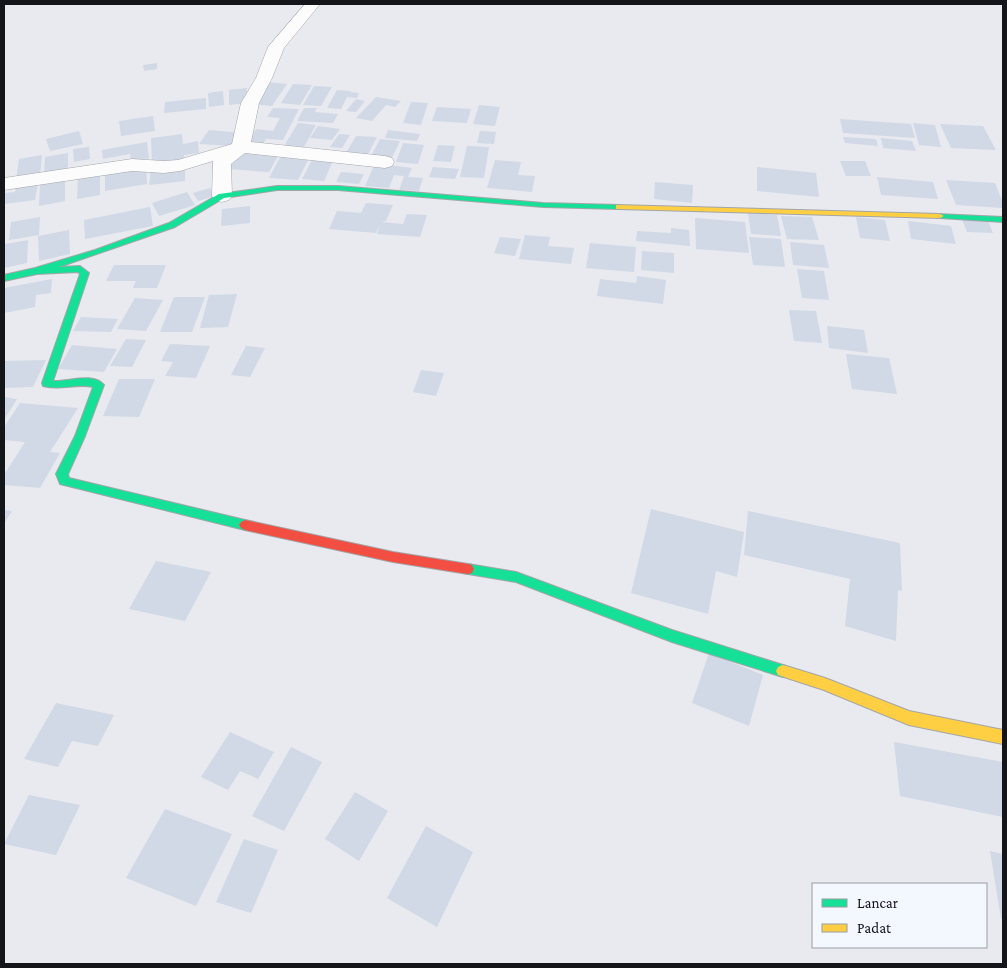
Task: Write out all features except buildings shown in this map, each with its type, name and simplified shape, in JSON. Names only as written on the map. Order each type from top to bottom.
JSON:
[{"type":"street","points":[[222,196],[222,162],[241,147],[250,103],[264,78],[276,47],[313,4]]},
{"type":"street","points":[[4,184],[132,165],[180,165],[241,147],[385,162]]},
{"type":"street","points":[[4,278],[37,271],[98,252],[172,225],[222,196],[277,188],[338,188],[543,205],[938,216],[1003,220]]},
{"type":"street","points":[[37,271],[80,269],[84,273],[48,383],[56,386],[93,382],[99,385],[80,436],[62,474],[64,481],[209,517],[393,557],[516,577],[672,636],[825,684],[909,718],[1003,737]]},
{"type":"traffic: fast","points":[[4,278],[37,271],[98,252],[172,225],[222,196],[277,188],[338,188],[543,205],[619,207]]},
{"type":"traffic: fast","points":[[940,216],[1003,220]]},
{"type":"traffic: fast","points":[[37,271],[80,269],[85,273],[47,383],[60,385],[87,382],[99,385],[80,436],[62,474],[64,481],[245,525]]},
{"type":"traffic: fast","points":[[468,569],[516,577],[672,636],[783,671]]},
{"type":"traffic: slow","points":[[619,207],[940,216]]},
{"type":"traffic: slow","points":[[783,671],[825,684],[909,718],[1003,737]]},
{"type":"traffic: jam","points":[[245,525],[393,557],[468,569]]}]
